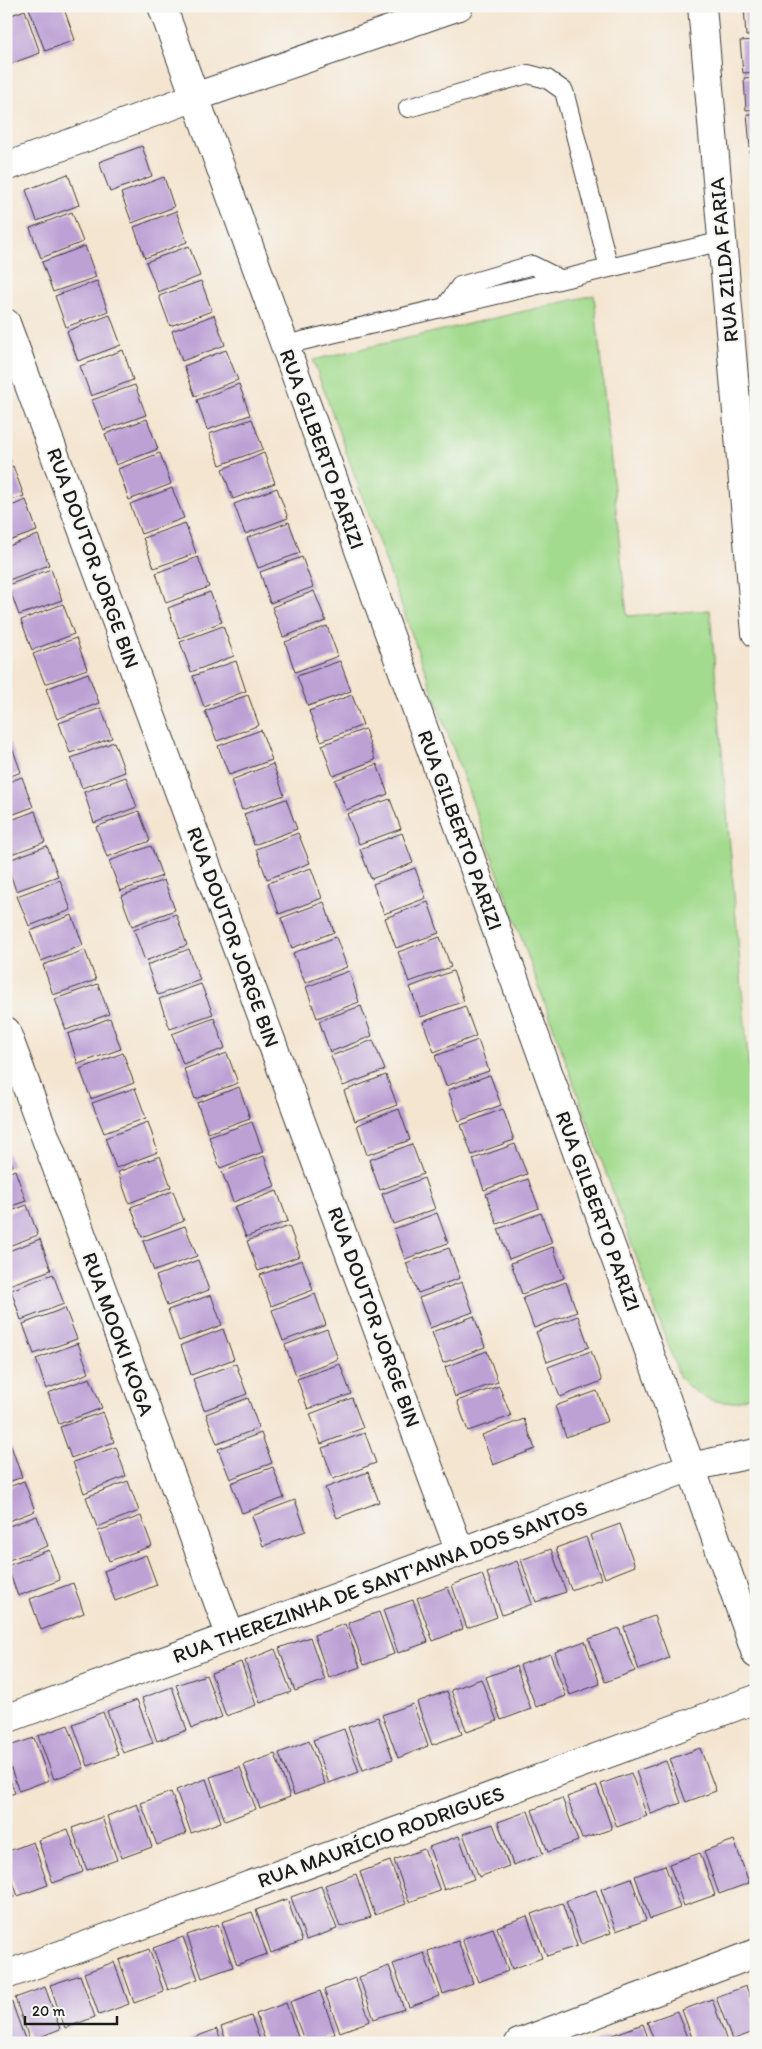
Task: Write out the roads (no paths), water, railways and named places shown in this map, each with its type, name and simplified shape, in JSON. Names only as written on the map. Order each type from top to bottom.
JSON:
[{"type":"street","name":"RUA GILBERTO PARIZI","points":[[162,6],[691,1467],[756,1654]]},
{"type":"street","points":[[6,167],[195,97],[459,6]]},
{"type":"street","name":"RUA ZILDA FARIA","points":[[702,6],[756,633]]},
{"type":"street","name":"RUA DOUTOR JORGE BIN","points":[[6,323],[460,1552]]},
{"type":"street","name":"RUA MOOKI KOGA","points":[[6,1031],[231,1637]]},
{"type":"street","name":"RUA THEREZINHA DE SANT'ANNA DOS SANTOS","points":[[6,1719],[691,1467],[756,1453]]},
{"type":"street","name":"RUA MAURÍCIO RODRIGUES","points":[[6,1976],[756,1699]]},
{"type":"street","points":[[520,2043],[756,1953]]},
{"type":"lane","points":[[408,108],[528,74],[547,79],[564,91],[609,268]]},
{"type":"lane","points":[[285,345],[723,241]]}]
